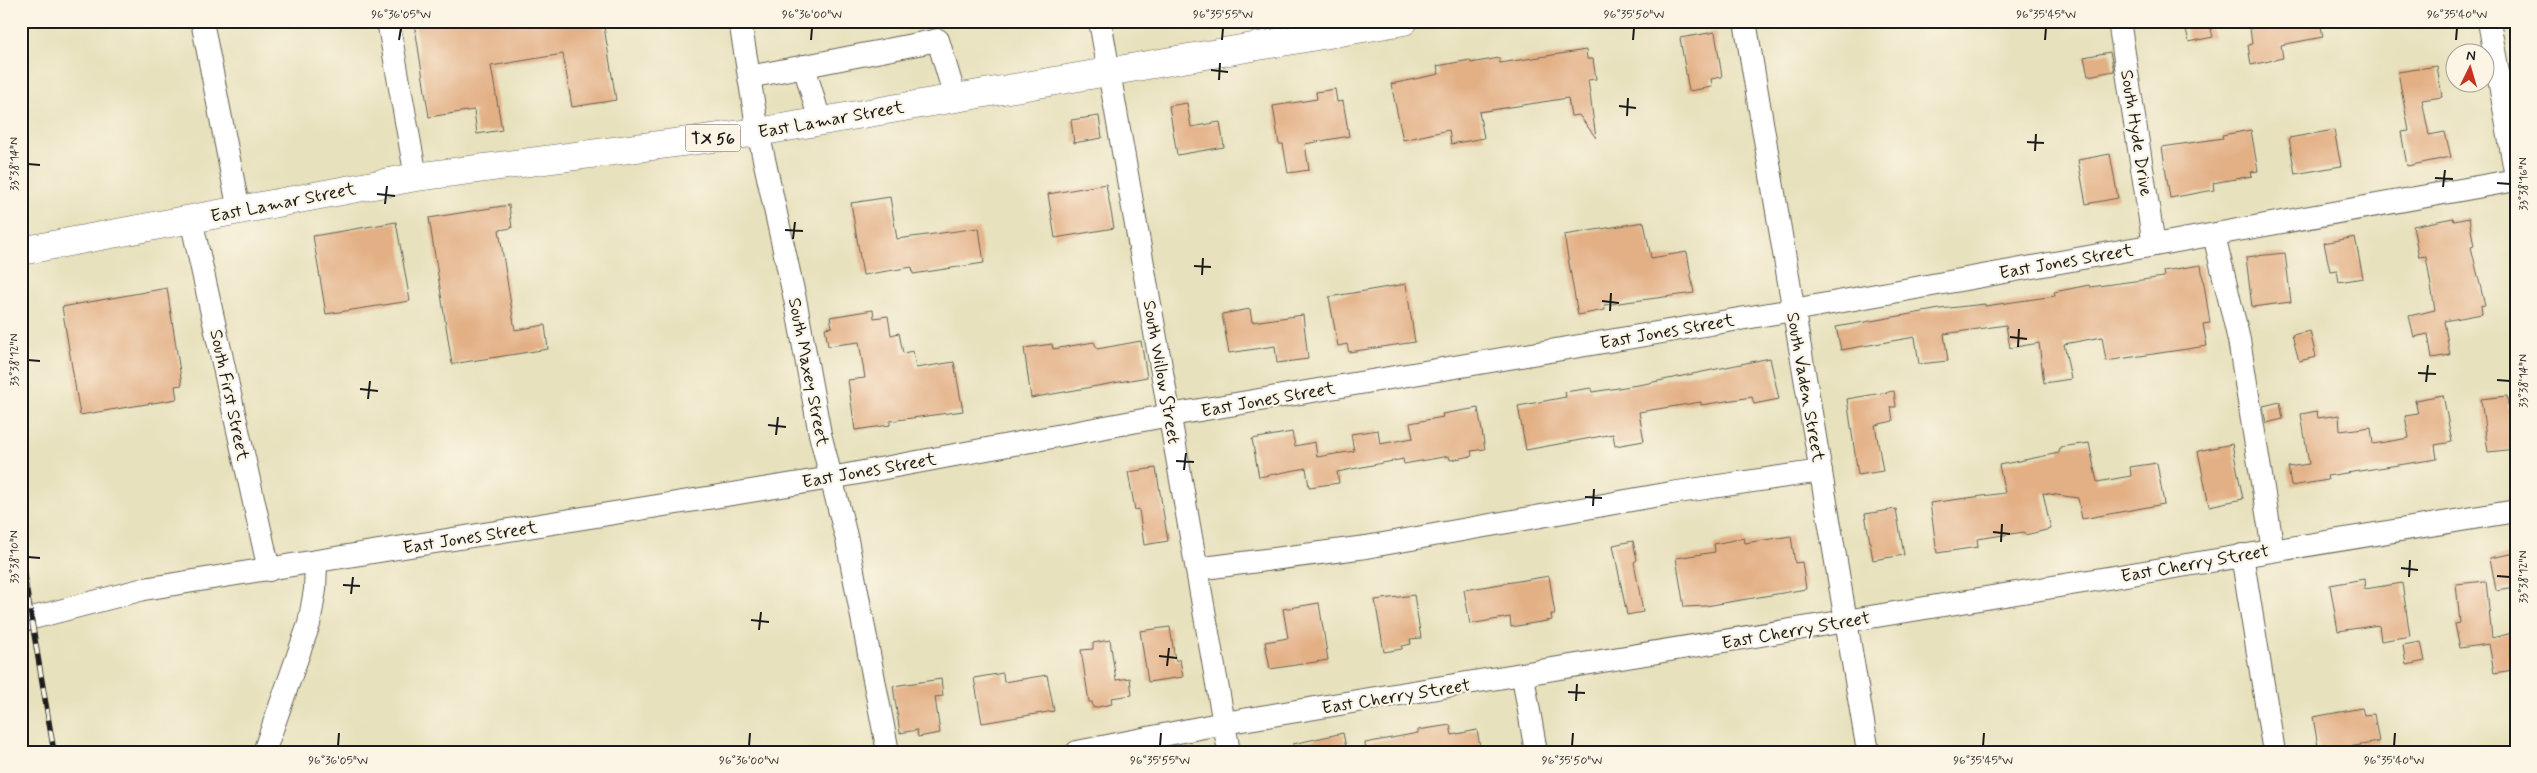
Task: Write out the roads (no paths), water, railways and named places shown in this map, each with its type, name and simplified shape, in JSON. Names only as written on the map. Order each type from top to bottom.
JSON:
[{"type":"main road","name":"East Lamar Street","points":[[21,251],[416,178],[758,132],[1108,70],[1404,21]]},
{"type":"street","points":[[202,21],[238,210]]},
{"type":"street","points":[[388,21],[416,178]]},
{"type":"street","name":"South Maxey Street","points":[[740,21],[758,132],[831,478],[847,540],[888,752]]},
{"type":"street","name":"South Willow Street","points":[[1100,21],[1229,752]]},
{"type":"street","name":"South Vaden Street","points":[[1745,21],[1868,752]]},
{"type":"street","name":"South Hyde Drive","points":[[2119,21],[2154,245]]},
{"type":"street","points":[[2489,21],[2516,177]]},
{"type":"street","points":[[749,77],[938,40],[955,97]]},
{"type":"street","points":[[804,66],[820,121]]},
{"type":"street","name":"East Jones Street","points":[[21,621],[144,589],[831,478],[1170,415],[1793,310],[2516,180]]},
{"type":"street","name":"South First Street","points":[[191,220],[269,570]]},
{"type":"street","points":[[2214,235],[2240,340],[2273,550]]},
{"type":"street","points":[[1197,569],[1366,547],[1671,493],[1820,471]]},
{"type":"street","name":"East Cherry Street","points":[[1077,752],[1224,723],[1523,676],[2242,555],[2516,511]]},
{"type":"street","points":[[2242,555],[2274,752]]},
{"type":"street","points":[[264,752],[309,624],[315,590],[316,562]]},
{"type":"street","points":[[1523,676],[1536,752]]},
{"type":"railway","points":[[21,557],[54,752]]}]
